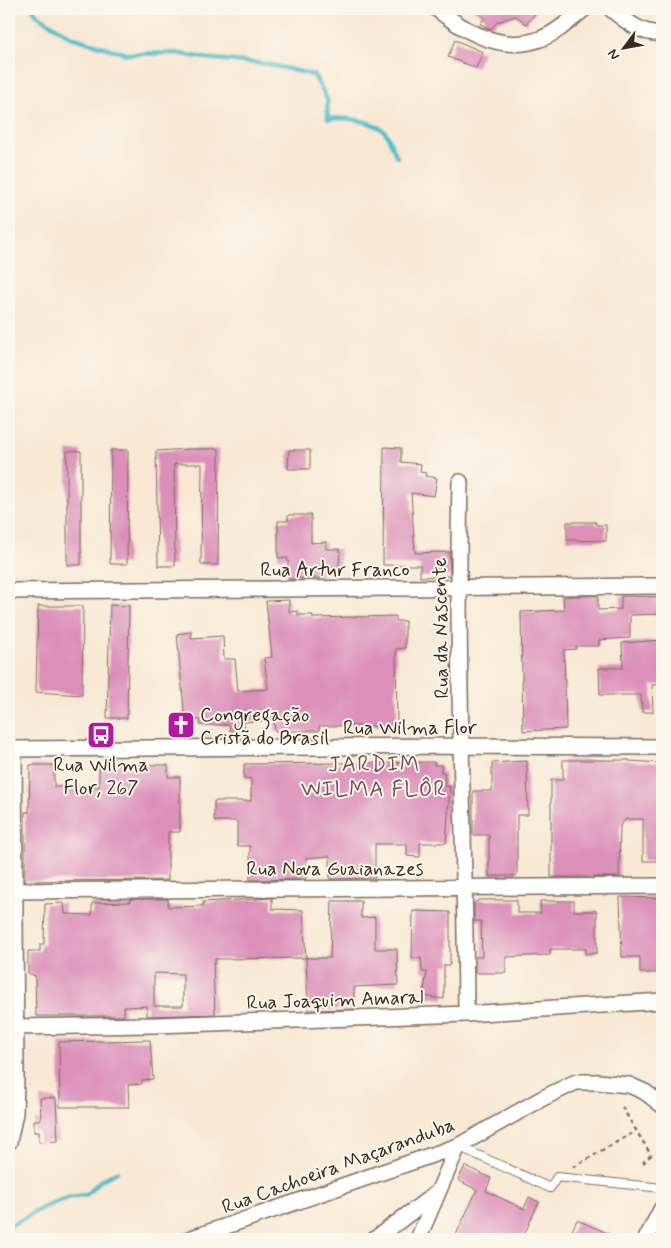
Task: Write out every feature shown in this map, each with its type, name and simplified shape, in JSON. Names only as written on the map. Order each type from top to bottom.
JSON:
[{"type":"street","points":[[437,9],[457,26],[486,40],[516,43],[540,39],[560,28],[584,9]]},
{"type":"street","points":[[611,9],[642,30],[651,34],[662,33]]},
{"type":"street","name":"Rua da Nascente","points":[[460,482],[458,588],[463,746],[466,1014]]},
{"type":"street","name":"Rua Artur Franco","points":[[9,591],[662,586]]},
{"type":"street","name":"Rua Wilma Flor","points":[[11,749],[463,746],[662,748]]},
{"type":"street","points":[[9,1142],[15,1113],[11,749]]},
{"type":"street","name":"Rua Nova Guaianazes","points":[[12,891],[662,886]]},
{"type":"street","name":"Rua Joaquim Amaral","points":[[13,1027],[466,1014],[662,1001]]},
{"type":"street","name":"Rua Cachoeira Maçaranduba","points":[[189,1239],[458,1146],[543,1098],[576,1082],[629,1085],[645,1092],[662,1105]]},
{"type":"street","points":[[418,1239],[458,1146]]},
{"type":"street","points":[[375,1239],[438,1192]]},
{"type":"street","points":[[646,1239],[662,1208]]},
{"type":"lane","points":[[458,1146],[550,1188],[557,1177],[662,1188]]},
{"type":"path","points":[[622,1107],[651,1155],[643,1162]]},
{"type":"path","points":[[557,1177],[636,1131]]},
{"type":"building","points":[[473,9],[539,9],[526,24],[516,16],[497,22],[491,29],[480,24],[485,18]]},
{"type":"building","points":[[455,40],[483,52],[476,68],[448,57]]},
{"type":"building","points":[[384,447],[401,448],[401,462],[421,464],[420,472],[426,473],[425,476],[437,478],[434,496],[411,493],[415,553],[449,552],[450,576],[420,577],[420,565],[383,565]]},
{"type":"building","points":[[219,449],[218,565],[201,565],[202,464],[174,464],[175,566],[158,566],[156,451]]},
{"type":"building","points":[[111,450],[128,450],[127,564],[110,564]]},
{"type":"building","points":[[289,450],[310,450],[310,469],[288,469]]},
{"type":"building","points":[[67,451],[81,451],[81,565],[67,565]]},
{"type":"building","points":[[288,515],[311,515],[311,543],[326,542],[326,549],[340,549],[339,567],[322,567],[322,578],[288,579],[288,558],[278,558],[278,521],[288,521]]},
{"type":"building","points":[[567,522],[596,522],[596,525],[606,525],[606,541],[567,540]]},
{"type":"building","points":[[598,596],[598,610],[621,609],[621,596],[662,597],[662,614],[630,615],[630,638],[599,640],[599,646],[576,646],[576,649],[564,650],[566,729],[523,731],[521,612],[564,610],[563,597]]},
{"type":"building","points":[[289,600],[289,612],[298,611],[298,615],[313,615],[313,618],[396,616],[396,621],[405,621],[405,648],[396,649],[397,726],[319,726],[319,731],[275,731],[274,720],[244,722],[245,731],[230,731],[229,725],[200,725],[200,720],[185,720],[177,634],[191,632],[191,638],[223,636],[224,659],[235,659],[238,691],[268,689],[264,658],[272,657],[266,601]]},
{"type":"building","points":[[110,605],[129,606],[127,718],[107,718]]},
{"type":"building","points":[[38,606],[83,606],[82,695],[36,692]]},
{"type":"building","points":[[662,640],[662,685],[652,685],[653,712],[642,712],[641,695],[600,695],[599,668],[623,668],[622,643]]},
{"type":"building","points":[[563,760],[629,760],[662,763],[662,861],[643,861],[643,819],[626,819],[620,826],[619,877],[551,877],[551,780],[563,780]]},
{"type":"building","points":[[527,761],[528,815],[517,815],[517,876],[489,876],[489,835],[473,835],[473,791],[492,791],[492,763]]},
{"type":"building","points":[[434,762],[434,765],[441,765],[441,772],[444,772],[445,786],[450,786],[446,843],[420,843],[420,857],[407,856],[407,844],[375,844],[375,878],[330,879],[330,856],[306,858],[306,879],[250,880],[250,846],[237,846],[237,821],[214,821],[214,801],[251,801],[251,779],[244,778],[244,764]]},
{"type":"building","points":[[99,764],[168,765],[168,777],[180,777],[180,832],[168,832],[168,880],[25,881],[25,812],[29,812],[30,765],[54,765],[54,787],[99,787]]},
{"type":"building","points":[[620,897],[662,898],[662,957],[659,973],[640,973],[640,957],[622,957]]},
{"type":"building","points":[[272,898],[272,909],[303,910],[306,958],[215,959],[215,964],[213,963],[215,1014],[147,1016],[147,1006],[124,1007],[124,1016],[36,1016],[35,976],[28,973],[28,951],[40,951],[40,944],[44,944],[45,904],[64,903],[65,914],[92,915],[92,903],[130,902],[130,899],[168,899],[168,907],[203,906],[203,902]],"holes":[[[154,973],[183,974],[183,1006],[154,1006]]]},
{"type":"building","points":[[479,900],[517,900],[517,913],[541,913],[540,901],[574,901],[574,911],[597,911],[597,953],[585,954],[586,949],[550,949],[550,955],[506,957],[506,973],[475,973],[475,957],[482,957],[481,921],[474,921],[474,903]]},
{"type":"building","points":[[332,901],[361,901],[361,918],[375,917],[375,949],[397,949],[398,985],[354,987],[354,1009],[308,1010],[306,958],[330,958]]},
{"type":"building","points":[[413,911],[450,912],[450,965],[444,965],[444,999],[423,996],[427,972],[422,972],[421,958],[412,958]]},
{"type":"building","points":[[150,1040],[153,1079],[142,1080],[142,1084],[128,1085],[129,1107],[60,1107],[59,1042]]},
{"type":"building","points":[[40,1098],[56,1098],[58,1141],[39,1142],[39,1132],[34,1132],[34,1120],[41,1120]]},
{"type":"building","points":[[465,1166],[491,1178],[486,1191],[524,1209],[529,1197],[539,1202],[522,1239],[454,1239],[477,1190],[458,1180]]},
{"type":"building","points":[[577,1220],[621,1239],[568,1239]]},
{"type":"waterway","points":[[33,9],[37,15],[71,37],[127,54],[177,53],[204,58],[267,64],[314,75],[327,99],[328,119],[358,120],[380,128],[387,135],[397,157]]},
{"type":"waterway","points":[[9,1226],[55,1202],[86,1195],[101,1180],[117,1172]]},
{"type":"place","name":"Congregação Cristã do Brasil","points":[[181,725]]},
{"type":"place","name":"Rua Wilma Flor, 267","points":[[101,735]]},
{"type":"district","name":"JARDIM WILMA FLÔR","points":[[374,776]]}]
